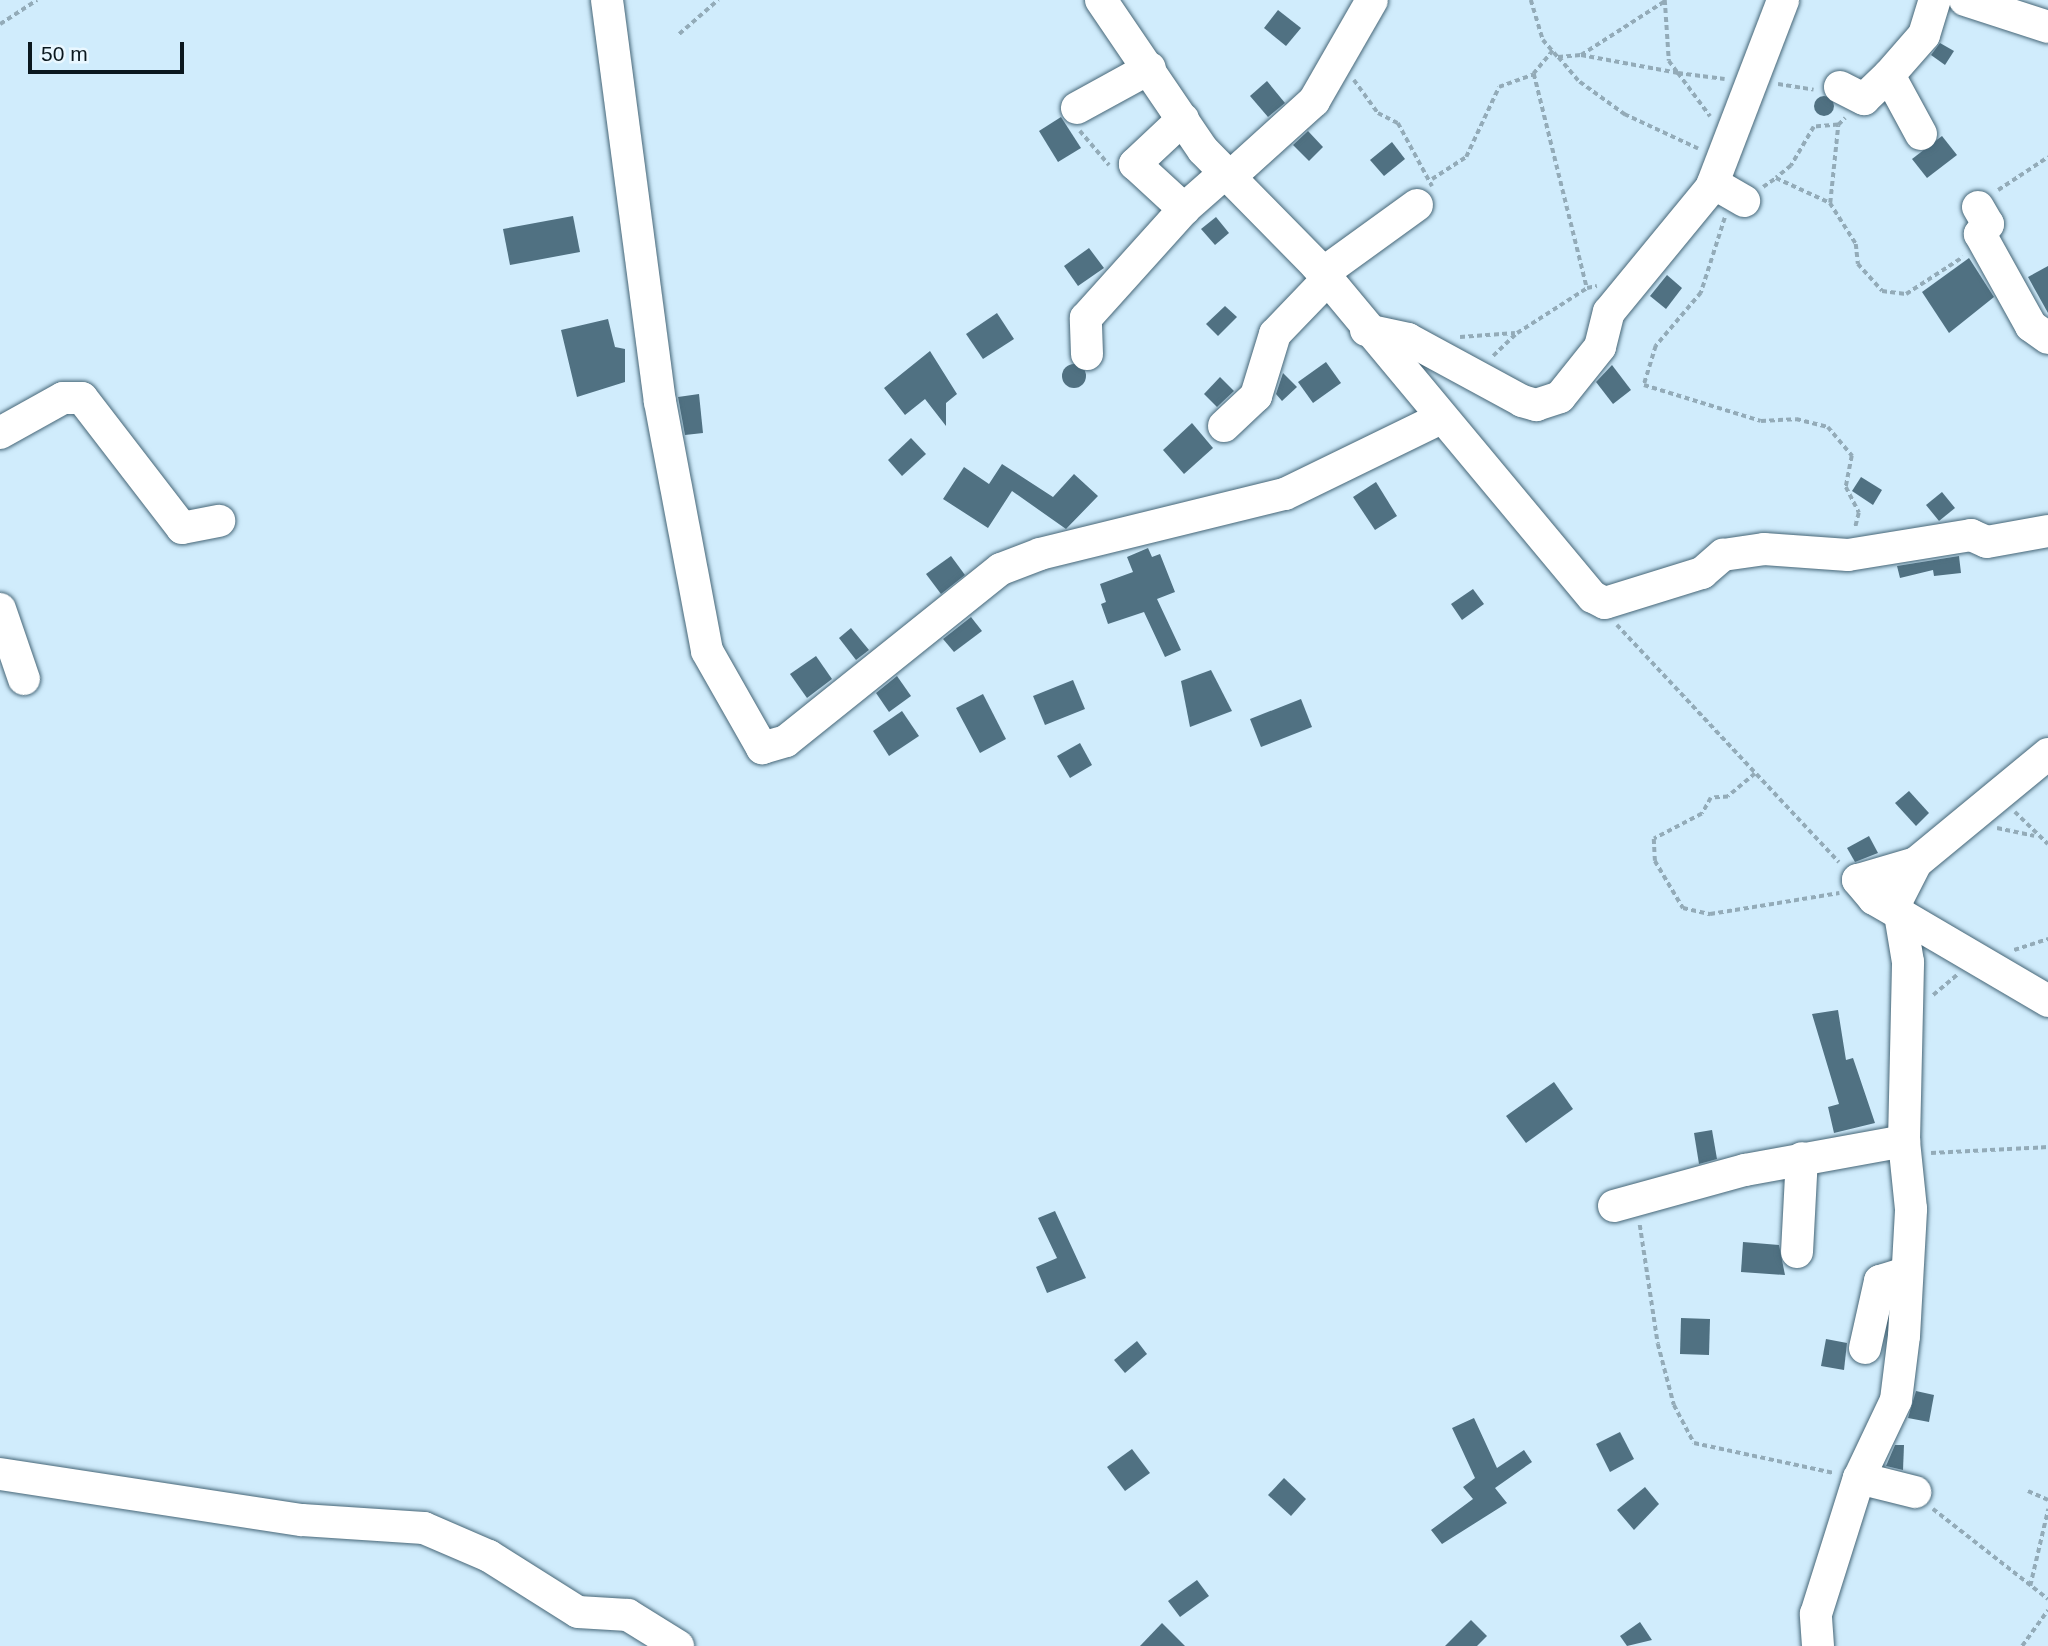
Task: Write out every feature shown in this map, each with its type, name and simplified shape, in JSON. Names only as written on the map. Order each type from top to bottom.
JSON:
[{"type":"street","points":[[607,0],[660,401],[704,638],[762,748],[786,741],[1001,569],[1040,554],[1285,494],[1439,419]]},
{"type":"street","points":[[1101,0],[1183,120],[1228,174],[1325,277],[1439,419],[1593,597],[1605,603],[1702,573],[1723,555],[1764,549],[1848,555],[1971,535],[1987,541],[2048,531]]},
{"type":"street","points":[[1087,354],[1086,318],[1184,209],[1302,116],[1372,0]]},
{"type":"street","points":[[1367,330],[1408,339],[1536,405],[1560,397],[1600,347],[1609,312],[1721,161],[1783,0]]},
{"type":"street","points":[[1852,93],[1889,75],[1924,34],[1935,0]]},
{"type":"street","points":[[1965,0],[2048,27]]},
{"type":"street","points":[[1077,108],[1150,68]]},
{"type":"street","points":[[1889,75],[1922,134]]},
{"type":"street","points":[[1183,120],[1135,164],[1184,209]]},
{"type":"street","points":[[1721,161],[1744,201]]},
{"type":"street","points":[[1224,426],[1256,396],[1275,334],[1325,277],[1425,192]]},
{"type":"street","points":[[1978,208],[1988,223],[1980,234],[1986,246],[2031,326],[2048,338]]},
{"type":"street","points":[[0,433],[63,398],[82,398],[181,528],[219,521]]},
{"type":"street","points":[[0,609],[23,679]]},
{"type":"street","points":[[2048,754],[2009,790],[1916,863],[1858,880],[1874,899],[1973,961],[2048,1001]]},
{"type":"street","points":[[1818,1646],[1816,1614],[1859,1478],[1896,1400],[1911,1209],[1904,1141],[1906,1015],[1900,914],[1896,902],[1916,863]]},
{"type":"street","points":[[1625,1202],[1802,1158],[1904,1141]]},
{"type":"street","points":[[1797,1252],[1802,1158]]},
{"type":"street","points":[[1865,1348],[1880,1281],[1906,1273]]},
{"type":"street","points":[[0,1474],[302,1520],[424,1528],[489,1556],[578,1612],[628,1615],[678,1646]]},
{"type":"street","points":[[1859,1478],[1916,1492]]},
{"type":"path","points":[[0,24],[37,0]]},
{"type":"path","points":[[679,34],[718,0]]},
{"type":"path","points":[[1531,0],[1553,51],[1625,115],[1721,161]]},
{"type":"path","points":[[1581,54],[1666,0],[1669,61],[1678,73],[1721,161]]},
{"type":"path","points":[[1339,58],[1378,113],[1398,123],[1425,192],[1466,158],[1499,87],[1534,74],[1553,51]]},
{"type":"path","points":[[1558,57],[1581,54],[1678,73],[1751,79],[1761,74],[1809,93],[1827,80],[1852,93],[1838,125],[1830,203]]},
{"type":"path","points":[[1534,74],[1587,288]]},
{"type":"path","points":[[1077,108],[1089,146],[1116,171],[1135,164]]},
{"type":"path","points":[[1838,125],[1814,127],[1791,166],[1727,213],[1701,293],[1656,346],[1644,385],[1761,421],[1796,419],[1828,427],[1852,456],[1846,487],[1859,513],[1848,555]]},
{"type":"path","points":[[1978,208],[2048,158]]},
{"type":"path","points":[[1776,178],[1830,203],[1856,244],[1858,264],[1882,291],[1906,294],[1986,246]]},
{"type":"path","points":[[1475,374],[1517,333],[1587,288],[1636,276]]},
{"type":"path","points":[[1593,597],[1755,774],[1858,880],[1809,902],[1710,914],[1683,908],[1655,861],[1654,839],[1702,814],[1712,798],[1728,797],[1755,774]]},
{"type":"path","points":[[2009,790],[2017,816],[2036,837],[2048,844]]},
{"type":"path","points":[[1969,822],[2036,837]]},
{"type":"path","points":[[1906,1015],[1973,961]]},
{"type":"path","points":[[1904,1141],[1928,1153],[1950,1154],[2048,1147]]},
{"type":"path","points":[[1625,1202],[1674,1405],[1694,1443],[1859,1478]]},
{"type":"path","points":[[2028,1491],[2048,1500]]},
{"type":"path","points":[[2030,1586],[2048,1509]]},
{"type":"path","points":[[1948,1523],[2048,1599]]},
{"type":"path","points":[[2022,1646],[2048,1610]]},
{"type":"building","points":[[1278,10],[1301,28],[1286,46],[1264,28]]},
{"type":"building","points":[[1940,43],[1954,51],[1945,65],[1931,55]]},
{"type":"building","points":[[1267,81],[1285,103],[1268,117],[1250,96]]},
{"type":"building","points":[[1820,96],[1828,96],[1834,106],[1828,116],[1820,116],[1814,110],[1814,102]]},
{"type":"building","points":[[1061,117],[1081,148],[1058,162],[1039,131]]},
{"type":"building","points":[[1308,131],[1323,147],[1309,161],[1293,145]]},
{"type":"building","points":[[1942,136],[1957,155],[1927,178],[1912,159]]},
{"type":"building","points":[[1392,142],[1405,159],[1384,176],[1370,160]]},
{"type":"building","points":[[573,216],[580,252],[510,265],[503,229]]},
{"type":"building","points":[[1216,217],[1229,233],[1215,245],[1201,229]]},
{"type":"building","points":[[1089,248],[1104,268],[1078,286],[1064,266]]},
{"type":"building","points":[[1969,258],[1994,297],[1949,333],[1922,292]]},
{"type":"building","points":[[2048,266],[2048,313],[2028,277]]},
{"type":"building","points":[[1667,275],[1682,288],[1666,309],[1650,296]]},
{"type":"building","points":[[1225,306],[1237,317],[1218,336],[1206,324]]},
{"type":"building","points":[[997,313],[1014,339],[983,359],[966,334]]},
{"type":"building","points":[[608,319],[615,347],[625,349],[625,382],[577,397],[561,330]]},
{"type":"building","points":[[930,351],[957,394],[946,403],[946,426],[925,399],[905,415],[884,388]]},
{"type":"building","points":[[1326,362],[1341,383],[1313,403],[1298,382]]},
{"type":"building","points":[[1074,364],[1085,371],[1086,376],[1079,387],[1074,388],[1063,381],[1062,376],[1069,365]]},
{"type":"building","points":[[1612,365],[1631,390],[1613,404],[1596,382]]},
{"type":"building","points":[[1283,373],[1297,387],[1282,401],[1276,394]]},
{"type":"building","points":[[1220,377],[1234,391],[1217,407],[1204,394]]},
{"type":"building","points":[[699,394],[703,433],[685,435],[678,397]]},
{"type":"building","points":[[1192,423],[1213,448],[1184,474],[1163,450]]},
{"type":"building","points":[[911,438],[926,454],[902,476],[888,460]]},
{"type":"building","points":[[1002,464],[1053,497],[1074,474],[1098,496],[1066,529],[1012,491],[988,528],[943,499],[964,467],[989,484]]},
{"type":"building","points":[[1861,477],[1882,490],[1873,505],[1852,491]]},
{"type":"building","points":[[1376,482],[1397,516],[1375,530],[1353,497]]},
{"type":"building","points":[[1942,492],[1955,508],[1939,521],[1926,505]]},
{"type":"building","points":[[1148,548],[1152,557],[1160,554],[1175,592],[1157,599],[1181,650],[1165,657],[1144,612],[1108,624],[1101,604],[1106,602],[1100,584],[1133,572],[1127,557]]},
{"type":"building","points":[[951,556],[965,575],[941,594],[926,574]]},
{"type":"building","points":[[1959,556],[1961,573],[1934,576],[1933,570],[1900,578],[1897,566]]},
{"type":"building","points":[[1473,589],[1484,604],[1462,620],[1451,604]]},
{"type":"building","points":[[971,617],[982,631],[954,652],[943,639]]},
{"type":"building","points":[[851,628],[869,650],[856,660],[839,638]]},
{"type":"building","points":[[816,656],[832,679],[807,698],[790,674]]},
{"type":"building","points":[[1211,670],[1232,711],[1190,727],[1181,681]]},
{"type":"building","points":[[897,676],[911,696],[889,712],[876,693]]},
{"type":"building","points":[[1073,680],[1085,709],[1045,725],[1033,696]]},
{"type":"building","points":[[983,694],[1006,739],[980,753],[956,708]]},
{"type":"building","points":[[1301,699],[1312,727],[1261,747],[1250,719]]},
{"type":"building","points":[[902,711],[919,736],[889,756],[873,731]]},
{"type":"building","points":[[1080,743],[1092,765],[1070,778],[1057,756]]},
{"type":"building","points":[[1909,791],[1929,813],[1916,826],[1895,803]]},
{"type":"building","points":[[1869,836],[1878,853],[1855,862],[1847,848]]},
{"type":"building","points":[[1838,1010],[1846,1060],[1853,1058],[1875,1123],[1834,1133],[1828,1107],[1839,1104],[1812,1014]]},
{"type":"building","points":[[1554,1082],[1573,1109],[1526,1143],[1506,1116]]},
{"type":"building","points":[[1712,1130],[1717,1159],[1699,1164],[1694,1133]]},
{"type":"building","points":[[1055,1211],[1086,1278],[1047,1293],[1036,1267],[1057,1258],[1038,1218]]},
{"type":"building","points":[[1743,1242],[1779,1245],[1785,1275],[1741,1272]]},
{"type":"building","points":[[1681,1318],[1710,1319],[1709,1355],[1680,1354]]},
{"type":"building","points":[[1826,1339],[1847,1343],[1844,1370],[1821,1366]]},
{"type":"building","points":[[1137,1341],[1147,1354],[1125,1373],[1114,1360]]},
{"type":"building","points":[[1916,1391],[1934,1395],[1929,1422],[1908,1418]]},
{"type":"building","points":[[1474,1418],[1497,1468],[1524,1450],[1532,1462],[1495,1488],[1507,1503],[1442,1544],[1431,1530],[1473,1499],[1463,1487],[1475,1478],[1452,1428]]},
{"type":"building","points":[[1620,1432],[1634,1459],[1610,1472],[1596,1444]]},
{"type":"building","points":[[1895,1445],[1904,1445],[1903,1470],[1886,1466]]},
{"type":"building","points":[[1132,1449],[1150,1473],[1125,1491],[1107,1467]]},
{"type":"building","points":[[1284,1478],[1306,1499],[1291,1516],[1268,1495]]},
{"type":"building","points":[[1645,1487],[1659,1504],[1634,1530],[1617,1510]]},
{"type":"building","points":[[1197,1580],[1209,1596],[1180,1617],[1168,1601]]},
{"type":"building","points":[[1471,1620],[1487,1636],[1477,1646],[1445,1646]]},
{"type":"building","points":[[1640,1622],[1652,1640],[1627,1646],[1620,1636]]},
{"type":"building","points":[[1162,1623],[1185,1646],[1140,1646]]}]
